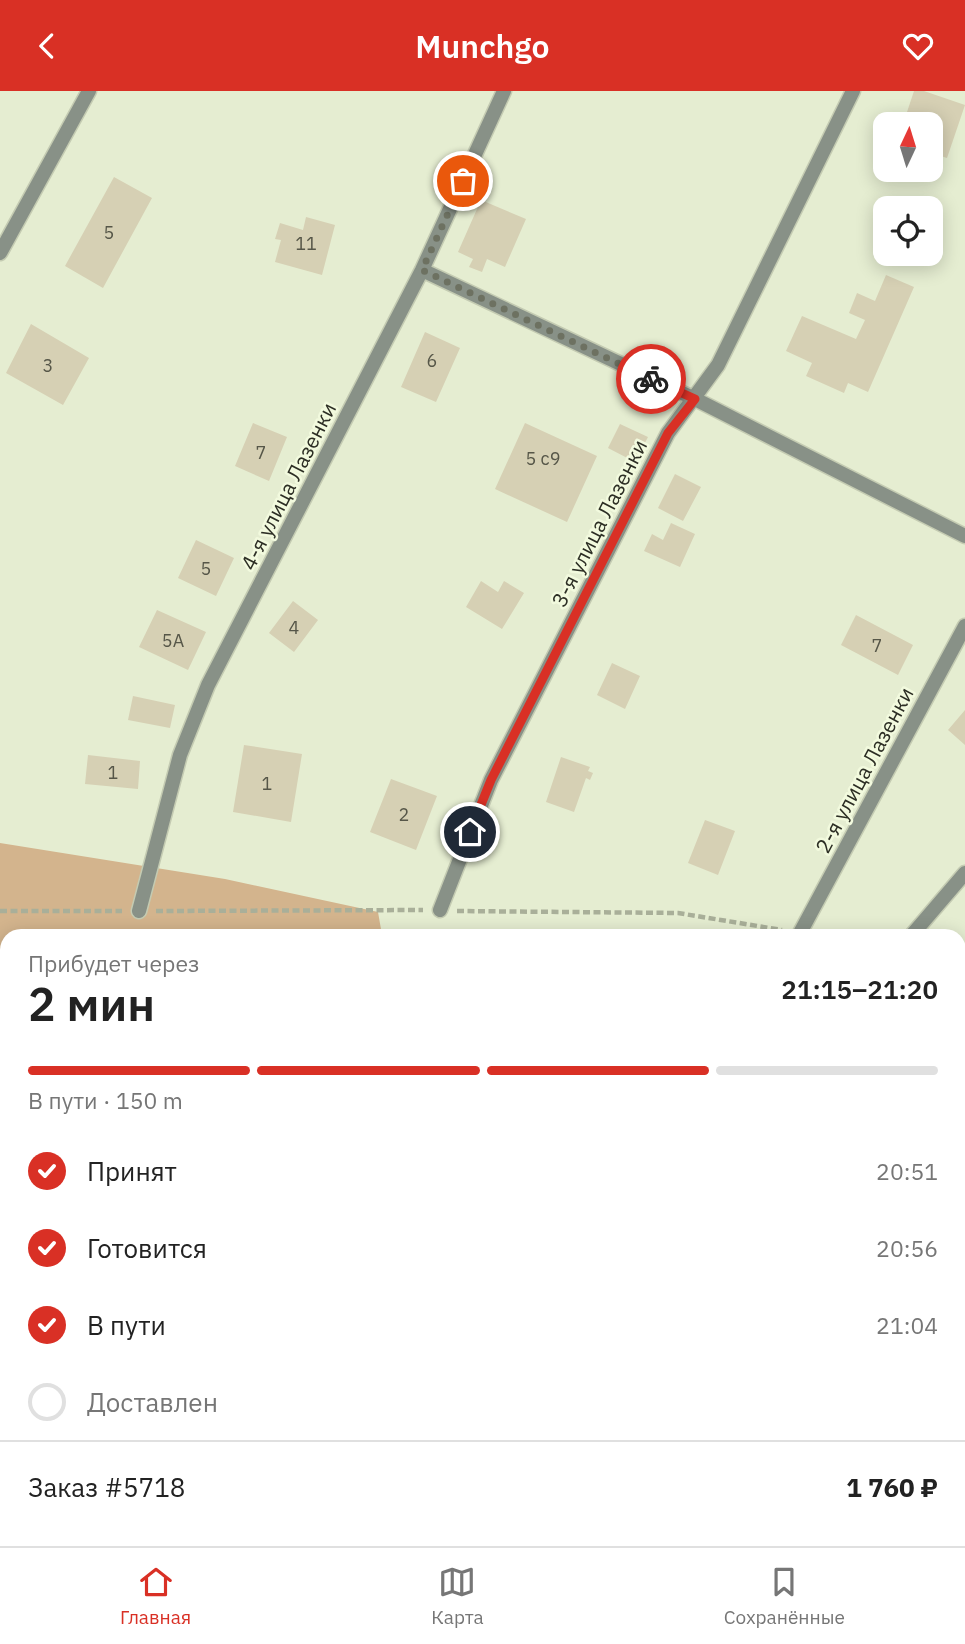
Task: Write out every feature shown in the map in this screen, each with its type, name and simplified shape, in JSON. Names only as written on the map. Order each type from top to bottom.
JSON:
[{"type":"street","points":[[0,253],[89,91]]},
{"type":"street","name":"4-я улица Лазенки","points":[[139,911],[180,755],[208,685],[422,270],[504,91]]},
{"type":"street","name":"3-я улица Лазенки","points":[[440,910],[491,780],[668,433],[719,365],[853,91]]},
{"type":"street","points":[[422,270],[695,399],[965,536]]},
{"type":"street","name":"2-я улица Лазенки","points":[[802,929],[965,626]]},
{"type":"street","points":[[917,929],[965,873]]},
{"type":"path","points":[[0,911],[440,910],[678,913],[776,929]]},
{"type":"shaded area","points":[[0,843],[225,879],[378,912],[381,929],[0,929]]},
{"type":"building","points":[[914,91],[924,91],[965,105],[947,158],[943,157],[943,112],[907,112]]},
{"type":"building","points":[[114,177],[152,198],[103,288],[65,266]]},
{"type":"building","points":[[481,200],[526,219],[505,267],[487,259],[482,272],[469,267],[473,259],[458,252]]},
{"type":"building","points":[[306,217],[335,225],[322,275],[275,262],[281,240],[275,239],[280,223],[303,230]]},
{"type":"building","points":[[886,275],[914,287],[868,392],[848,383],[844,393],[806,376],[812,363],[786,351],[802,316],[856,339],[865,320],[849,313],[857,293],[875,301]]},
{"type":"building","points":[[31,324],[89,358],[63,405],[6,373]]},
{"type":"building","points":[[425,332],[460,348],[436,402],[401,387]]},
{"type":"building","points":[[253,423],[287,437],[269,481],[235,466]]},
{"type":"building","points":[[525,423],[597,456],[567,522],[495,489]]},
{"type":"building","points":[[620,424],[648,437],[635,462],[608,448]]},
{"type":"building","points":[[675,474],[701,487],[683,521],[658,508]]},
{"type":"building","points":[[671,523],[695,534],[680,567],[644,551],[652,534],[663,540]]},
{"type":"building","points":[[196,540],[234,558],[216,596],[178,578]]},
{"type":"building","points":[[481,581],[498,592],[504,581],[524,593],[502,629],[466,607]]},
{"type":"building","points":[[293,601],[318,620],[294,652],[269,633]]},
{"type":"building","points":[[157,610],[206,632],[188,670],[139,647]]},
{"type":"building","points":[[856,615],[913,645],[898,675],[841,645]]},
{"type":"building","points":[[612,663],[640,676],[625,709],[597,695]]},
{"type":"building","points":[[133,696],[175,705],[170,728],[128,720]]},
{"type":"building","points":[[965,710],[965,745],[948,730]]},
{"type":"building","points":[[244,745],[302,754],[291,822],[233,812]]},
{"type":"building","points":[[88,755],[140,761],[138,789],[85,784]]},
{"type":"building","points":[[561,757],[590,767],[588,771],[593,773],[590,780],[586,778],[574,812],[546,802]]},
{"type":"building","points":[[391,779],[437,796],[416,850],[370,832]]},
{"type":"building","points":[[705,820],[735,831],[718,875],[688,863]]},
{"type":"way so far","points":[[463,181],[422,270],[651,379]]},
{"type":"route","points":[[470,832],[491,780],[668,433],[695,399],[651,379]]}]
